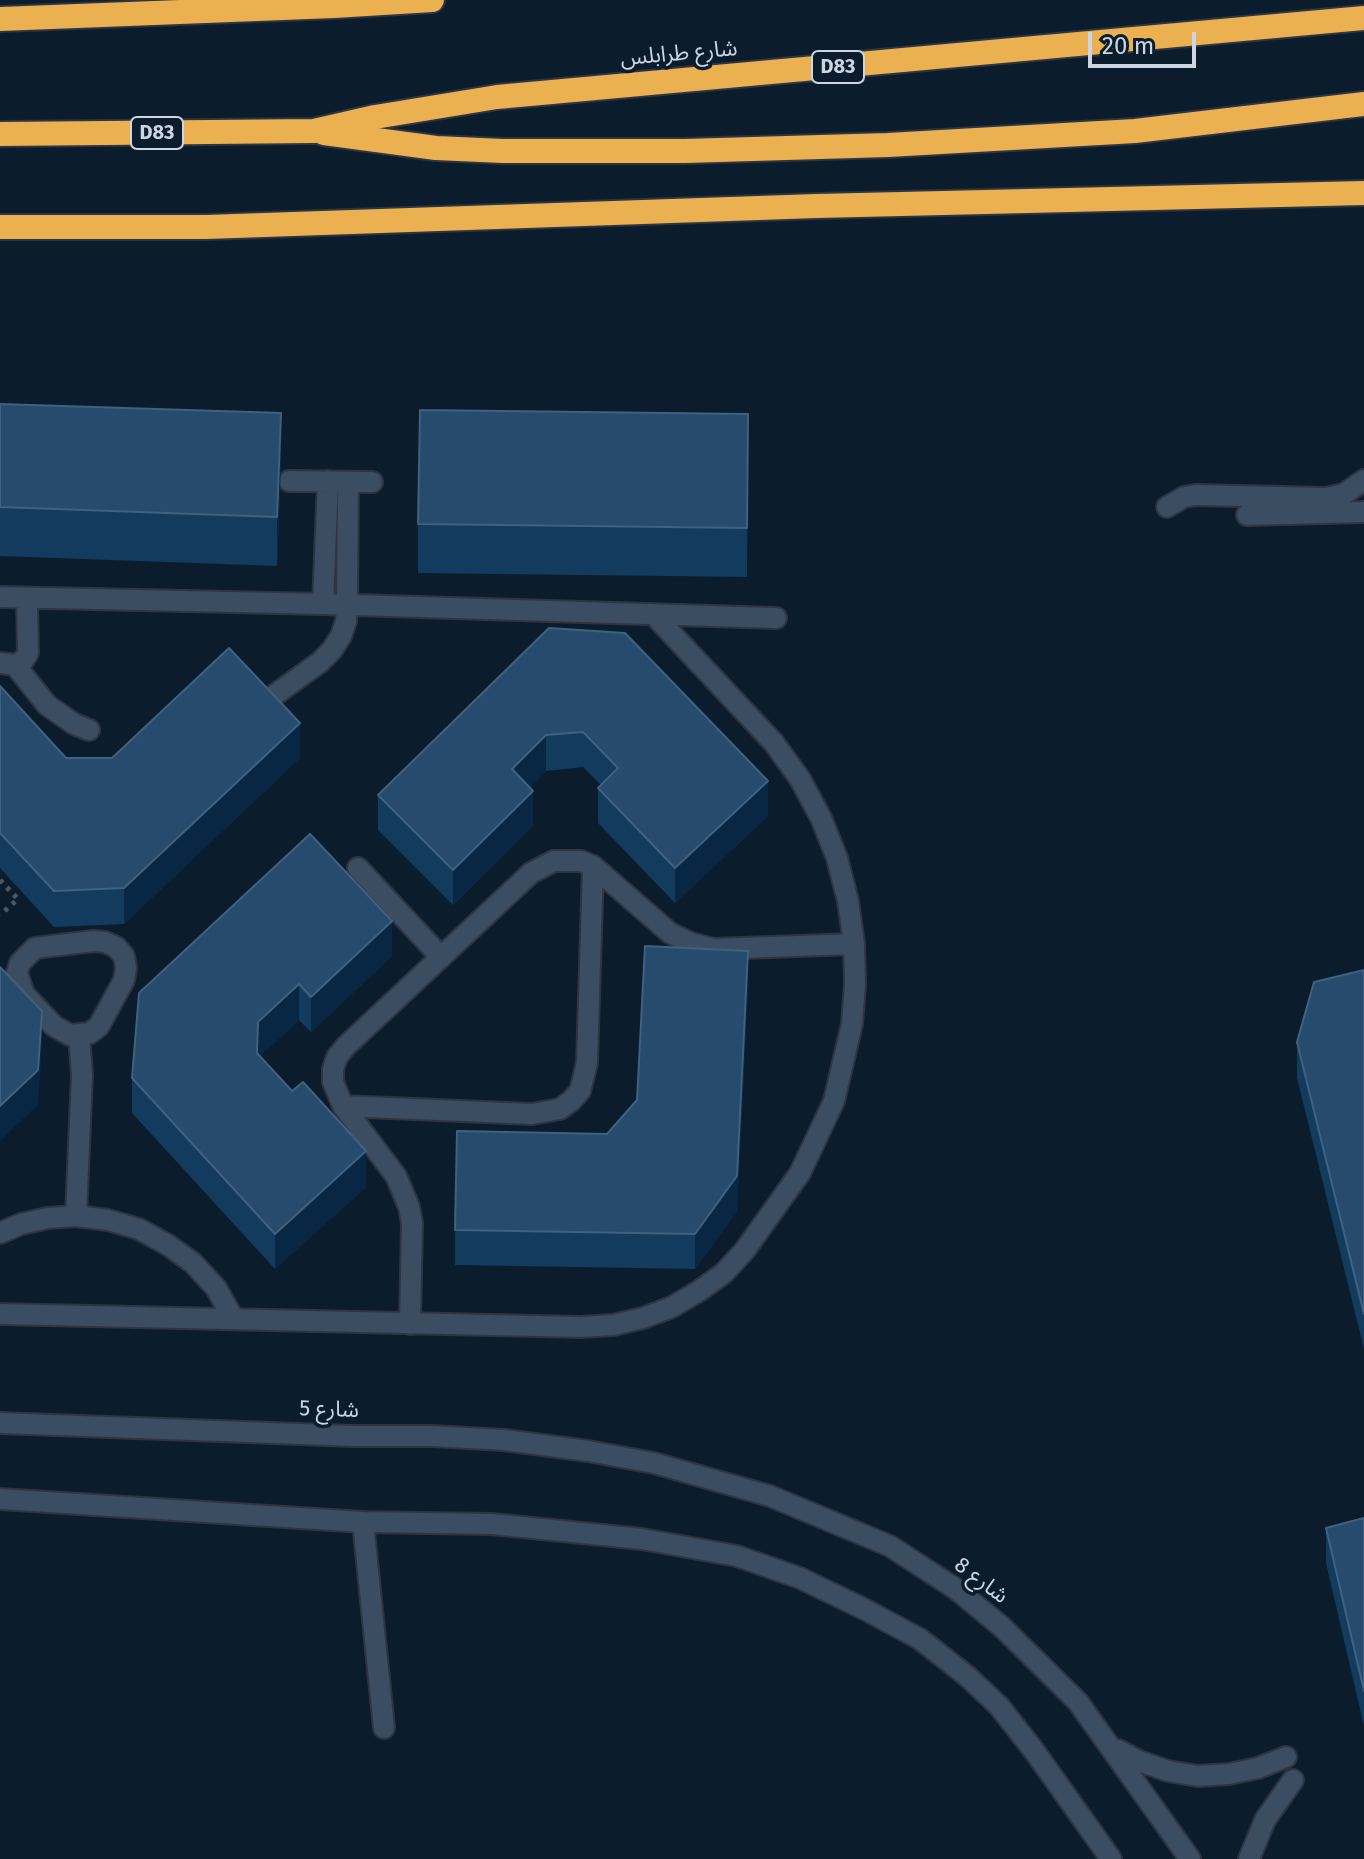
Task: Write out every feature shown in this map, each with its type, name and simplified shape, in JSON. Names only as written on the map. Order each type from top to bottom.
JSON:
[{"type":"highway","points":[[0,19],[432,0]]},
{"type":"highway","name":"شارع طرابلس","points":[[0,134],[314,131],[375,117],[497,97],[1364,18]]},
{"type":"highway","points":[[314,131],[436,148],[503,151],[716,150],[888,145],[1135,131],[1364,104]]},
{"type":"highway","points":[[0,227],[206,227],[817,206],[1364,193]]},
{"type":"street","points":[[1167,507],[1184,497],[1196,495],[1326,498],[1344,494],[1364,480]]},
{"type":"street","points":[[289,481],[372,482]]},
{"type":"street","points":[[323,604],[338,481]]},
{"type":"street","points":[[254,710],[332,650],[346,621],[338,481]]},
{"type":"street","points":[[1247,515],[1364,512]]},
{"type":"street","points":[[0,597],[776,618]]},
{"type":"street","points":[[8,664],[23,661],[28,653],[27,598]]},
{"type":"street","points":[[0,1314],[581,1327],[613,1325],[643,1318],[672,1307],[724,1273],[745,1250],[800,1173],[834,1101],[852,1024],[854,944],[848,901],[837,858],[821,818],[800,779],[774,743],[655,616]]},
{"type":"street","points":[[8,664],[47,705],[89,730]]},
{"type":"street","points":[[410,1324],[412,1223],[409,1207],[396,1176],[343,1106],[333,1082],[337,1057],[542,865],[568,859],[593,866],[670,933],[713,949],[854,944]]},
{"type":"street","points":[[343,1106],[532,1114],[560,1109],[571,1101],[580,1091],[587,1063],[593,866]]},
{"type":"street","points":[[358,868],[441,957]]},
{"type":"street","points":[[93,941],[116,947],[124,956],[124,980],[105,1017],[99,1026],[79,1035],[70,1035],[54,1026],[24,994],[17,973],[20,963],[35,948],[93,941]]},
{"type":"street","points":[[76,1216],[82,1075],[79,1035]]},
{"type":"street","points":[[0,1233],[21,1224],[76,1216],[108,1220],[139,1229],[168,1245],[205,1275],[233,1318]]},
{"type":"street","name":"شارع 5","points":[[0,1423],[432,1436],[546,1446],[654,1463]]},
{"type":"street","name":"شارع 8","points":[[654,1463],[770,1496],[890,1546],[956,1589],[1002,1627],[1078,1702],[1190,1859]]},
{"type":"street","points":[[0,1499],[363,1522],[492,1524],[642,1539],[737,1556],[800,1578],[920,1639],[967,1676],[999,1706],[1111,1859]]},
{"type":"street","points":[[363,1522],[384,1728]]},
{"type":"street","points":[[1112,1747],[1168,1771],[1198,1776],[1243,1771],[1286,1757]]},
{"type":"street","points":[[1249,1859],[1265,1820],[1293,1780]]},
{"type":"path","points":[[0,880],[18,899],[0,915]]},
{"type":"building","points":[[0,404],[281,413],[277,517],[0,507]]},
{"type":"building","points":[[420,410],[748,414],[747,528],[418,524]]},
{"type":"building","points":[[549,628],[625,633],[768,781],[675,868],[598,788],[618,768],[583,732],[546,735],[512,769],[533,791],[453,870],[378,795]]},
{"type":"building","points":[[229,648],[300,723],[124,888],[54,891],[0,833],[0,686],[66,758],[112,758]]},
{"type":"building","points":[[310,834],[392,921],[311,997],[299,984],[258,1022],[257,1053],[292,1091],[303,1082],[366,1151],[275,1234],[132,1078],[139,993]]},
{"type":"building","points":[[645,946],[748,951],[737,1176],[695,1234],[455,1230],[457,1131],[607,1134],[637,1100]]},
{"type":"building","points":[[0,967],[42,1011],[38,1070],[0,1106]]},
{"type":"building","points":[[1364,970],[1364,1314],[1297,1042],[1314,982]]},
{"type":"building","points":[[1364,1518],[1364,1691],[1326,1528]]}]
